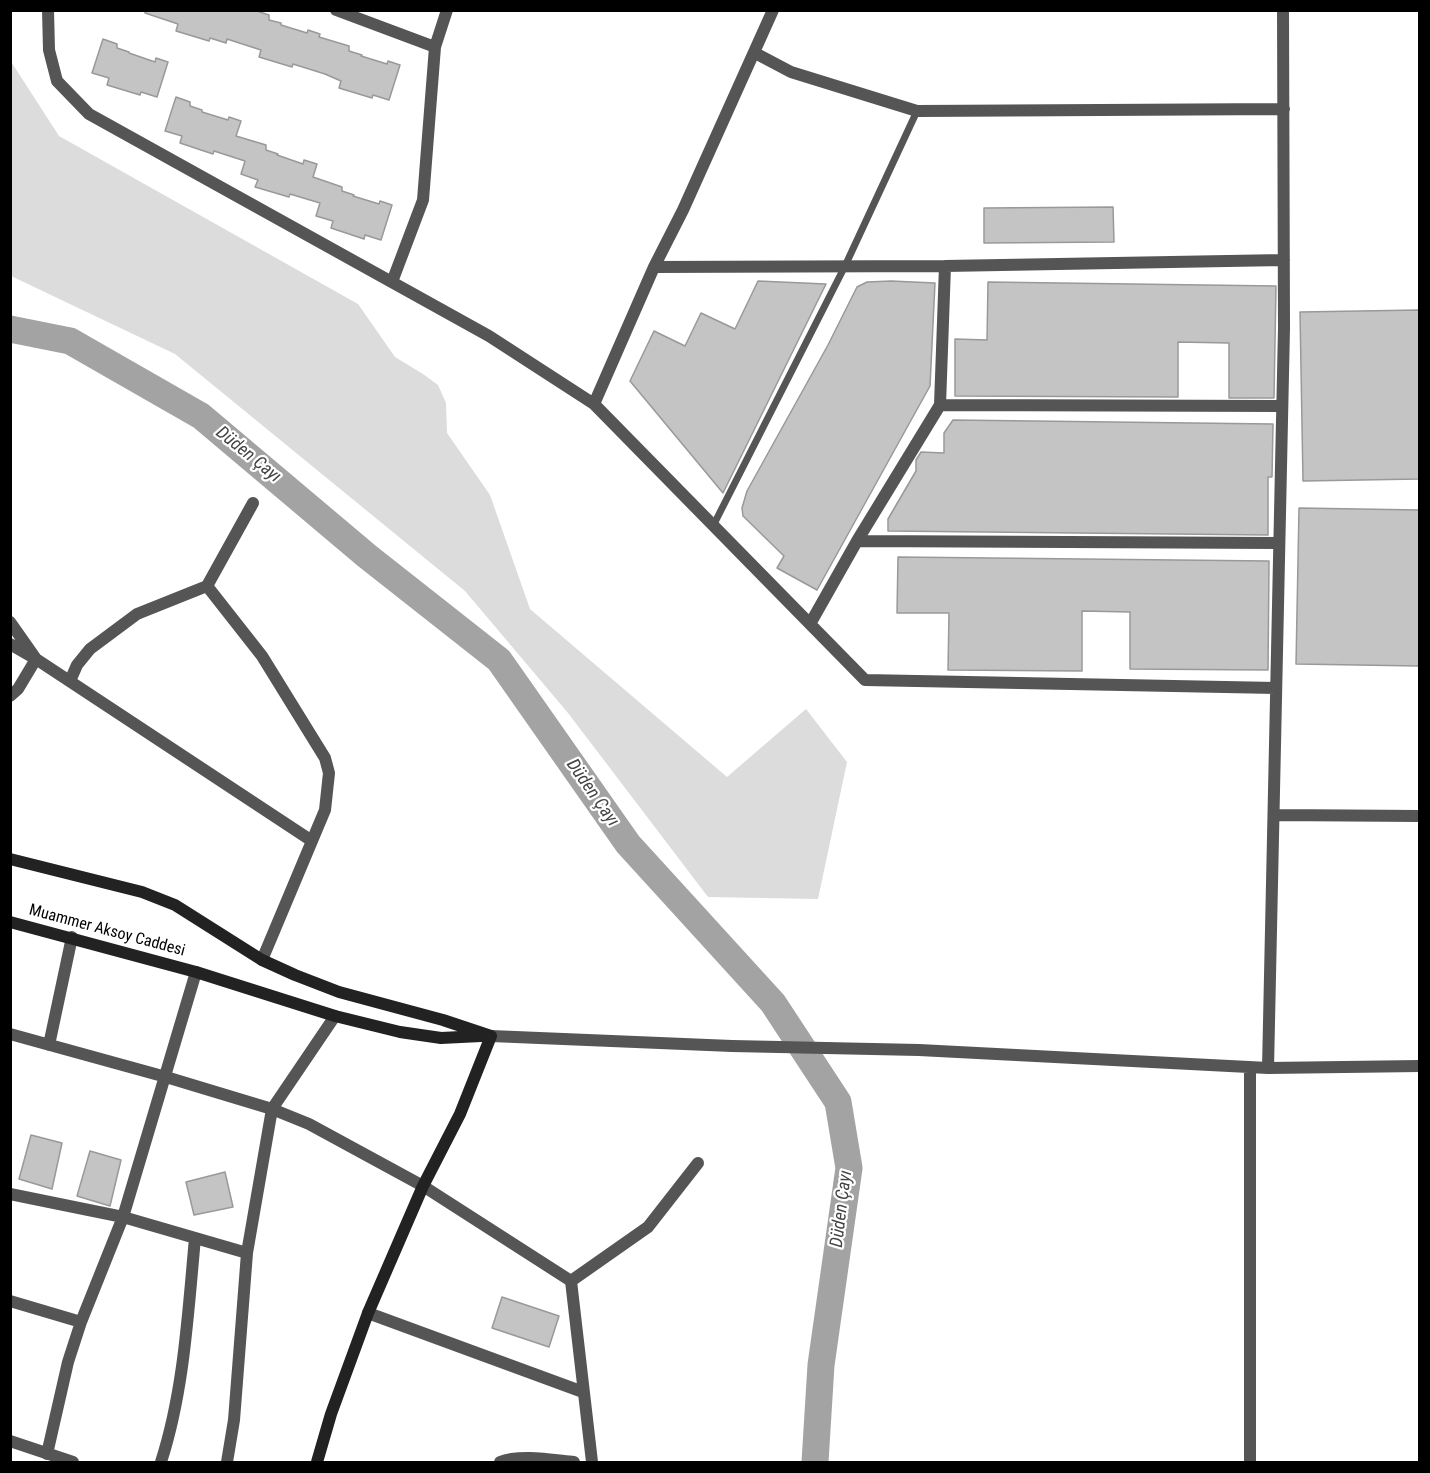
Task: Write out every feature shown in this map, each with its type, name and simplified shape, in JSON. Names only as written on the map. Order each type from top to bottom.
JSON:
[{"type":"main road","points":[[10,859],[142,892],[175,905],[262,960],[339,992],[443,1020],[491,1036],[460,1114],[423,1186],[368,1313],[331,1414],[318,1462]]},
{"type":"main road","name":"Muammer Aksoy Caddesi","points":[[10,922],[72,937],[196,972],[335,1016],[400,1032],[441,1038],[491,1036]]},
{"type":"street","points":[[48,10],[50,50],[57,81],[89,114],[489,336],[594,404],[865,680],[1276,688]]},
{"type":"street","points":[[336,10],[435,47]]},
{"type":"street","points":[[392,282],[423,200],[435,47],[447,10]]},
{"type":"street","points":[[594,404],[654,267],[683,210],[773,10]]},
{"type":"street","points":[[1268,1068],[1282,406],[1283,10]]},
{"type":"street","points":[[755,53],[791,72],[917,111],[1284,109]]},
{"type":"street","points":[[654,267],[945,266],[1284,260]]},
{"type":"street","points":[[810,624],[857,541],[940,405],[945,266]]},
{"type":"street","points":[[940,405],[1282,406]]},
{"type":"street","points":[[70,681],[77,665],[90,649],[137,614],[207,586],[253,503]]},
{"type":"street","points":[[857,541],[1280,543]]},
{"type":"street","points":[[207,586],[262,656],[325,758],[329,773],[325,810],[262,960]]},
{"type":"street","points":[[10,622],[36,658]]},
{"type":"street","points":[[10,644],[36,658],[312,841]]},
{"type":"street","points":[[10,696],[18,689],[36,658]]},
{"type":"street","points":[[1274,815],[1419,816]]},
{"type":"street","points":[[49,1045],[72,937]]},
{"type":"street","points":[[47,1454],[68,1362],[81,1322],[123,1217],[196,972]]},
{"type":"street","points":[[227,1462],[234,1420],[247,1253],[272,1109],[335,1016]]},
{"type":"street","points":[[10,1035],[166,1077],[272,1109],[309,1124],[423,1186],[571,1281]]},
{"type":"street","points":[[491,1036],[732,1046],[859,1048],[1268,1068],[1419,1066]]},
{"type":"street","points":[[1250,1067],[1250,1462]]},
{"type":"street","points":[[571,1281],[648,1227],[698,1163]]},
{"type":"street","points":[[10,1194],[123,1217],[247,1253]]},
{"type":"street","points":[[160,1462],[172,1425],[188,1315],[195,1238]]},
{"type":"street","points":[[571,1281],[592,1462]]},
{"type":"street","points":[[10,1301],[81,1322]]},
{"type":"street","points":[[368,1313],[584,1392]]},
{"type":"street","points":[[10,1441],[73,1462]]},
{"type":"street","points":[[500,1462],[538,1458],[574,1462]]},
{"type":"lane","points":[[713,526],[845,266],[917,111]]},
{"type":"shaded area","points":[[10,60],[59,136],[358,304],[395,357],[438,385],[446,403],[447,433],[490,495],[530,609],[727,777],[806,709],[847,762],[818,899],[708,897],[568,713],[465,591],[175,354],[11,276]]},
{"type":"building","points":[[145,10],[254,10],[269,15],[269,20],[281,23],[281,25],[307,33],[308,30],[320,34],[319,37],[349,46],[349,51],[361,56],[387,64],[388,61],[400,65],[389,100],[373,95],[372,98],[339,88],[341,81],[325,74],[259,57],[261,50],[227,39],[226,43],[210,38],[209,41],[176,31],[178,24],[145,13]]},
{"type":"building","points":[[103,39],[117,44],[117,48],[129,53],[155,62],[156,58],[168,62],[157,97],[141,92],[140,95],[107,85],[109,78],[92,73]]},
{"type":"building","points":[[176,97],[190,102],[190,106],[202,112],[228,120],[229,117],[241,121],[236,136],[266,145],[266,150],[303,164],[304,160],[317,164],[313,177],[342,187],[342,191],[353,196],[379,204],[380,201],[392,205],[381,240],[365,235],[364,239],[331,228],[333,221],[316,216],[320,203],[255,187],[258,180],[241,174],[245,161],[180,143],[182,136],[165,131]]},
{"type":"building","points":[[1113,207],[1114,242],[984,243],[984,208]]},
{"type":"building","points":[[758,281],[826,284],[723,493],[630,381],[654,331],[685,346],[701,313],[735,329]]},
{"type":"building","points":[[867,282],[935,283],[930,386],[817,590],[777,568],[784,556],[743,516],[742,508],[747,491],[828,345],[857,287]]},
{"type":"building","points":[[988,282],[1276,286],[1274,398],[1229,398],[1229,343],[1178,342],[1178,397],[955,396],[955,339],[987,340]]},
{"type":"building","points":[[1419,310],[1419,479],[1303,481],[1300,312]]},
{"type":"building","points":[[953,420],[1273,424],[1272,477],[1268,477],[1268,535],[888,531],[888,519],[916,471],[916,460],[921,452],[944,453],[944,433]]},
{"type":"building","points":[[1299,508],[1419,510],[1419,666],[1296,664]]},
{"type":"building","points":[[898,557],[1269,561],[1268,670],[1130,669],[1130,612],[1082,611],[1082,671],[948,670],[949,613],[897,613]]},
{"type":"building","points":[[31,1135],[62,1143],[52,1189],[19,1179]]},
{"type":"building","points":[[90,1151],[121,1160],[110,1206],[77,1196]]},
{"type":"building","points":[[225,1172],[233,1207],[194,1215],[186,1182]]},
{"type":"building","points":[[502,1297],[559,1316],[549,1347],[492,1328]]},
{"type":"waterway","name":"Düden Çayı","points":[[10,329],[70,341],[201,416],[367,556],[499,660],[628,844],[773,1003],[838,1102],[849,1168],[821,1365],[815,1462]]}]
